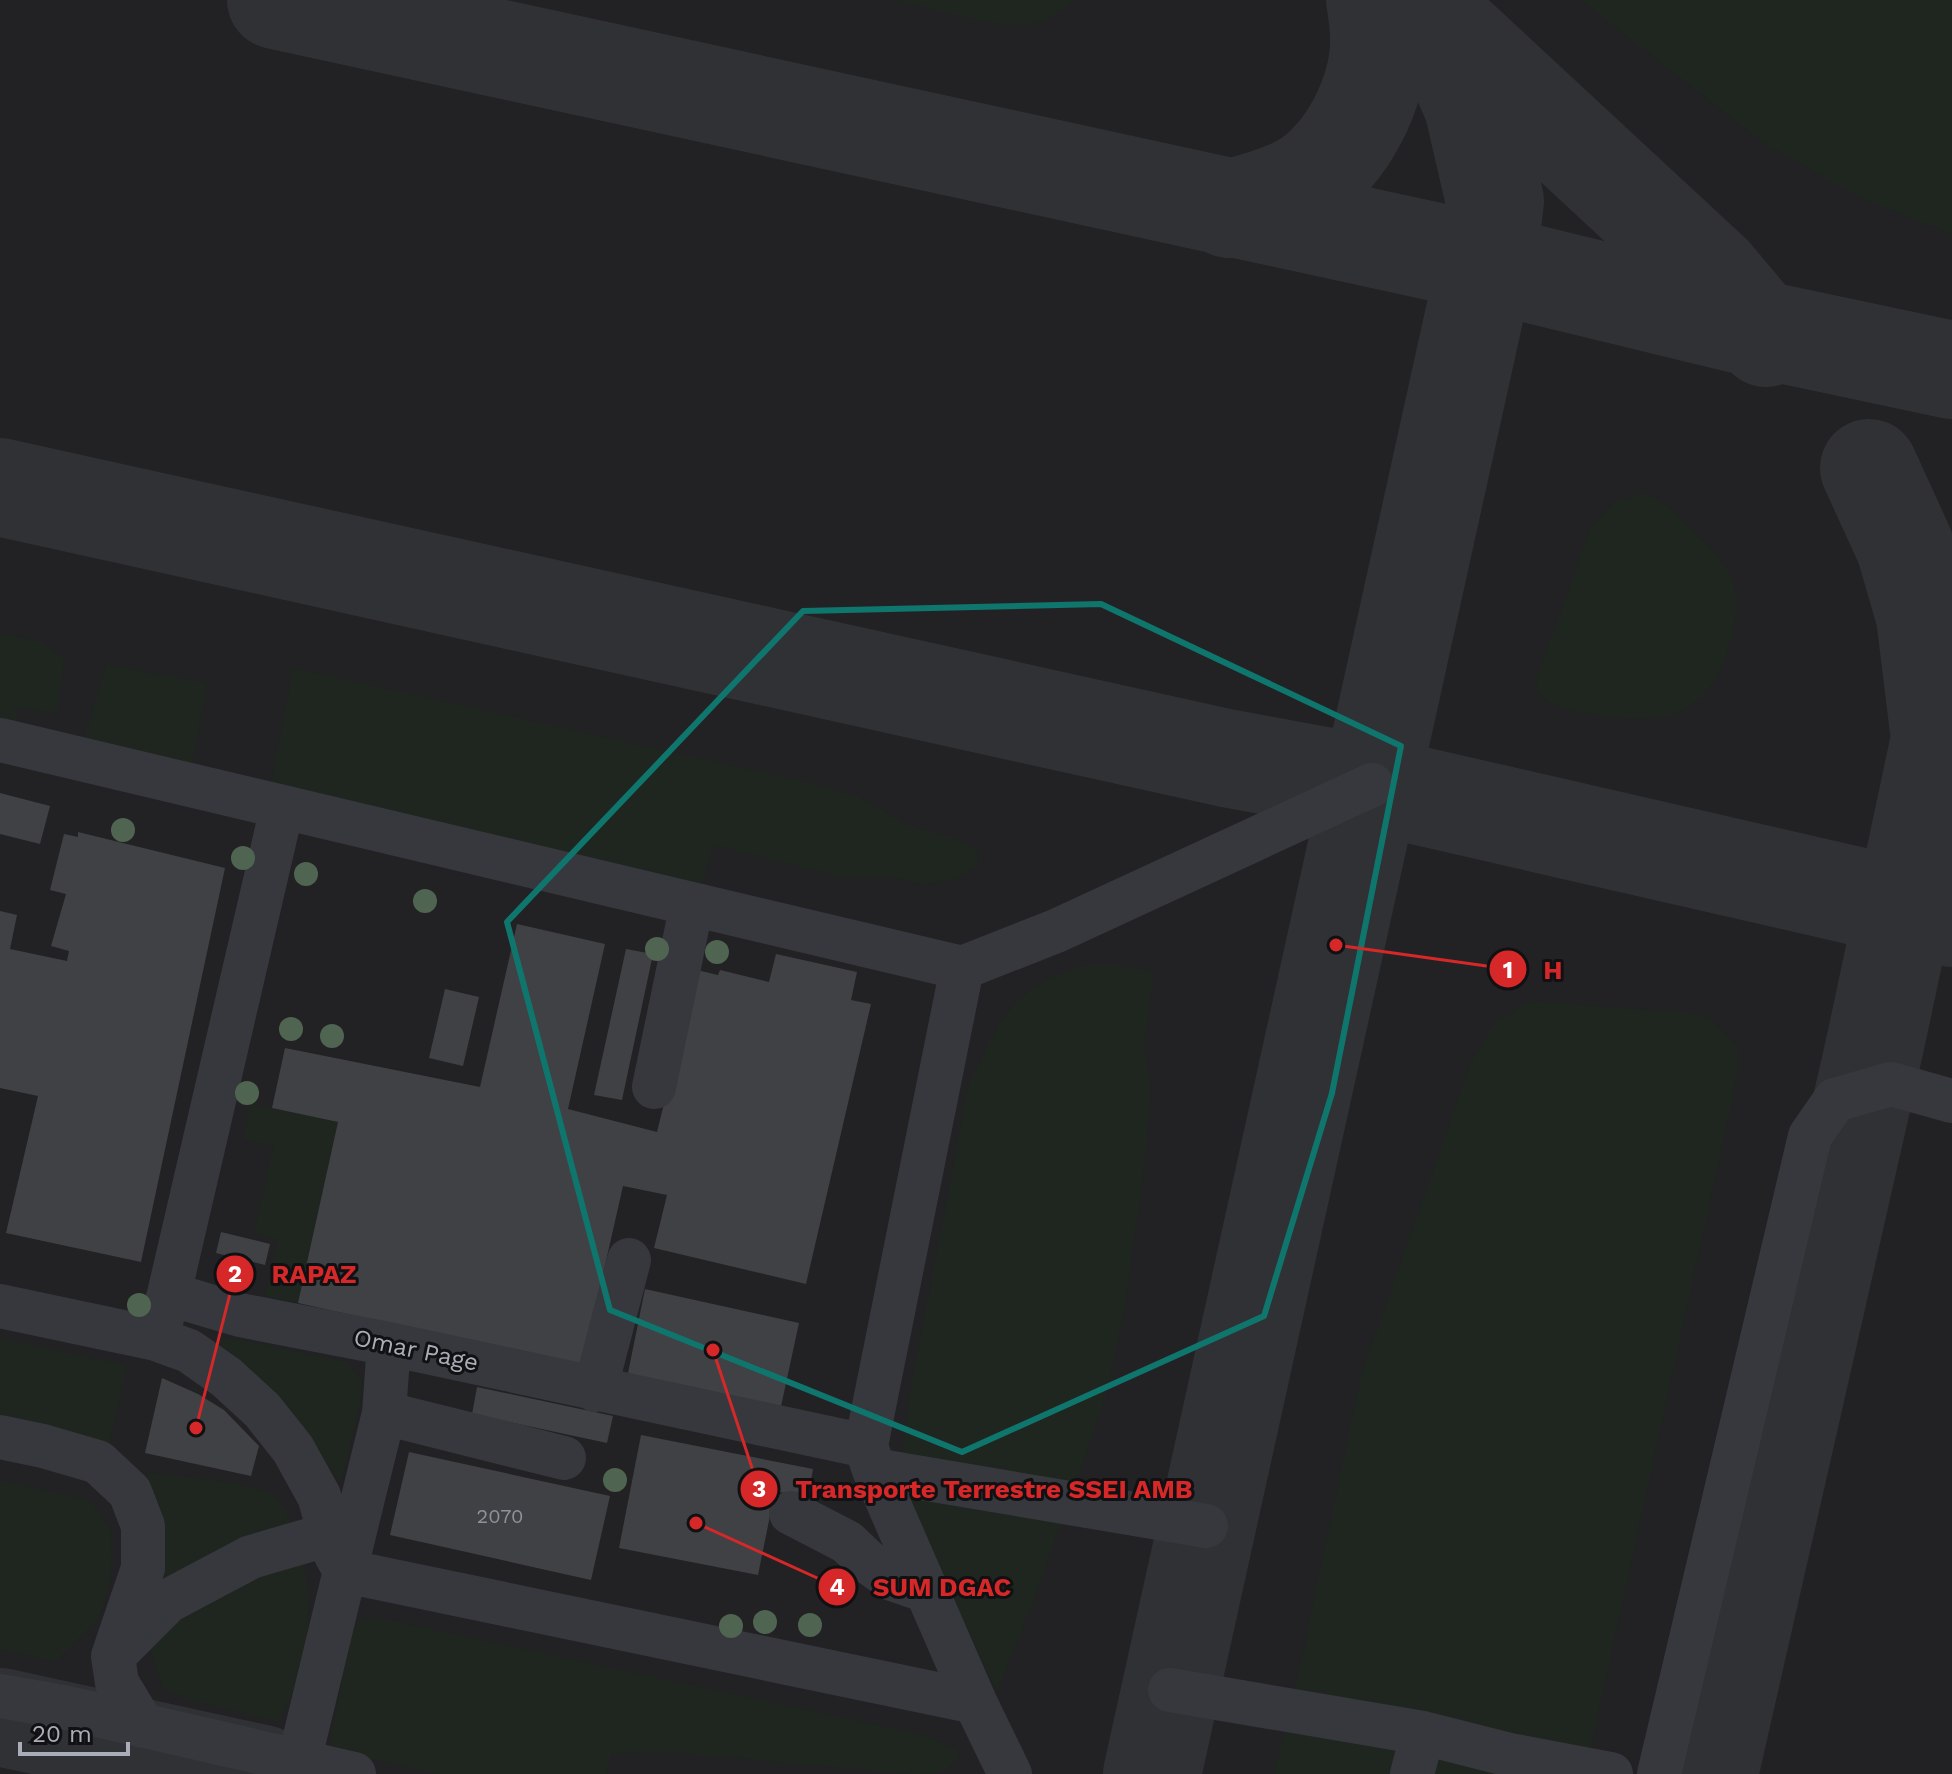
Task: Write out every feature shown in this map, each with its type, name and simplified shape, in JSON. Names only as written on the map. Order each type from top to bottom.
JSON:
[{"type":"lane","points":[[0,740],[962,968],[1056,931],[1372,785]]},
{"type":"lane","points":[[156,1339],[282,808]]},
{"type":"lane","points":[[654,1087],[692,904]]},
{"type":"lane","points":[[962,968],[870,1458],[975,1702],[1010,1774]]},
{"type":"lane","points":[[1659,1774],[1810,1136],[1835,1100],[1891,1084],[1952,1101]]},
{"type":"lane","points":[[595,1390],[629,1260]]},
{"type":"lane","name":"Omar Page","points":[[169,1294],[240,1315],[389,1344],[595,1390],[870,1458],[1206,1526]]},
{"type":"lane","points":[[0,1306],[156,1339],[189,1351],[226,1377],[262,1410],[293,1449],[319,1496],[338,1552]]},
{"type":"lane","points":[[297,1768],[338,1552],[384,1413],[389,1344]]},
{"type":"lane","points":[[384,1413],[564,1458]]},
{"type":"lane","points":[[0,1437],[98,1462],[130,1492],[143,1526],[143,1568],[113,1656],[117,1683],[143,1726]]},
{"type":"lane","points":[[791,1513],[847,1542],[892,1579],[927,1591]]},
{"type":"lane","points":[[63,1707],[91,1683],[113,1656],[168,1601],[251,1557],[338,1552],[975,1702]]},
{"type":"lane","points":[[1170,1690],[1423,1733],[1510,1755],[1611,1774]]},
{"type":"lane","points":[[2,1706],[63,1707],[297,1768],[354,1774]]},
{"type":"lane","points":[[1412,1774],[1423,1733]]},
{"type":"highlighted area","points":[[1101,604],[1401,746],[1332,1093],[1264,1316],[962,1452],[610,1310],[507,922],[803,611]]},
{"type":"shaded area","points":[[0,0],[1952,0],[1952,1774],[0,1774]]},
{"type":"shaded area","points":[[894,0],[1072,0],[1047,18],[1018,25],[984,21]]},
{"type":"shaded area","points":[[1581,0],[1952,0],[1952,234],[1865,200],[1761,141]]},
{"type":"shaded area","points":[[1643,493],[1675,513],[1715,553],[1730,574],[1737,597],[1736,612],[1722,666],[1712,685],[1699,699],[1666,716],[1623,718],[1558,706],[1537,693],[1536,680],[1590,530],[1613,503]]},
{"type":"shaded area","points":[[0,633],[40,642],[64,657],[58,714],[18,707],[15,732],[0,728]]},
{"type":"shaded area","points":[[107,665],[207,683],[191,771],[81,747]]},
{"type":"shaded area","points":[[293,668],[810,783],[859,797],[905,824],[977,849],[978,868],[954,879],[922,884],[892,877],[847,878],[714,845],[701,885],[270,790]]},
{"type":"shaded area","points":[[1085,965],[1115,965],[1154,971],[1144,1045],[1151,1092],[1145,1161],[1125,1306],[1106,1397],[997,1693],[920,1529],[908,1492],[904,1440],[911,1386],[969,1083],[1002,1019],[1019,999],[1049,978]]},
{"type":"shaded area","points":[[1530,1001],[1690,1013],[1711,1019],[1737,1046],[1737,1077],[1585,1774],[1274,1774],[1362,1372],[1471,1063],[1494,1024]]},
{"type":"shaded area","points":[[251,1104],[338,1122],[298,1303],[265,1296],[278,1240],[254,1233],[274,1146],[243,1139]]},
{"type":"shaded area","points":[[228,1337],[346,1362],[363,1382],[359,1411],[340,1483],[312,1441],[219,1346],[220,1339]]},
{"type":"shaded area","points":[[0,1338],[127,1366],[109,1443],[0,1418]]},
{"type":"shaded area","points":[[148,1473],[251,1487],[274,1496],[285,1510],[303,1563],[309,1610],[305,1655],[299,1678],[278,1722],[187,1699],[163,1688],[143,1629]]},
{"type":"shaded area","points":[[0,1480],[91,1501],[112,1533],[111,1580],[99,1618],[56,1662],[0,1649]]},
{"type":"shaded area","points":[[374,1617],[928,1736],[956,1749],[959,1758],[944,1770],[910,1774],[668,1752],[611,1754],[606,1774],[438,1774],[344,1753],[332,1745],[332,1734],[349,1635],[359,1621]]},
{"type":"building","points":[[0,793],[50,806],[40,844],[0,834]]},
{"type":"building","points":[[78,832],[225,868],[141,1262],[6,1233],[38,1096],[0,1088],[0,911],[17,915],[10,949],[67,961],[69,951],[51,946],[66,894],[50,890],[64,834],[78,837]]},
{"type":"building","points":[[517,924],[605,944],[568,1109],[657,1132],[697,970],[718,975],[720,970],[769,982],[776,954],[857,972],[851,1000],[871,1004],[806,1284],[654,1248],[667,1195],[623,1186],[582,1367],[298,1303],[338,1122],[272,1108],[285,1048],[480,1087]]},
{"type":"building","points":[[626,949],[653,954],[622,1100],[594,1095]]},
{"type":"building","points":[[445,989],[479,997],[463,1066],[429,1058]]},
{"type":"building","points":[[221,1232],[270,1244],[265,1265],[216,1253]]},
{"type":"building","points":[[645,1289],[799,1323],[780,1411],[627,1378]]},
{"type":"building","points":[[162,1378],[224,1410],[259,1446],[251,1476],[145,1453]]},
{"type":"building","points":[[477,1387],[613,1416],[607,1443],[472,1414]]},
{"type":"building","points":[[641,1435],[813,1469],[808,1498],[775,1491],[758,1575],[619,1548]]},
{"type":"building","points":[[409,1452],[610,1496],[591,1580],[390,1535]]},
{"type":"taxiway","points":[[276,0],[1487,263],[1758,329],[1952,370]]},
{"type":"taxiway","points":[[1229,209],[1300,184],[1317,173],[1346,140],[1358,121],[1374,79],[1379,37],[1375,0]]},
{"type":"taxiway","points":[[1152,1774],[1490,244],[1495,201],[1473,106],[1450,52],[1410,0]]},
{"type":"taxiway","points":[[1449,30],[1713,275],[1766,338]]},
{"type":"taxiway","points":[[1709,1774],[1876,1040],[1940,739],[1925,616],[1905,547],[1869,468]]},
{"type":"taxiway","points":[[0,487],[1226,758],[1372,785],[1952,918]]},
{"type":"taxiway","points":[[0,1717],[262,1774]]},
{"type":"place","name":"H","points":[[1336,945]]},
{"type":"place","name":"Transporte Terrestre SSEI AMB","points":[[713,1350]]},
{"type":"place","name":"RAPAZ","points":[[196,1428]]},
{"type":"place","name":"SUM DGAC","points":[[696,1523]]}]
